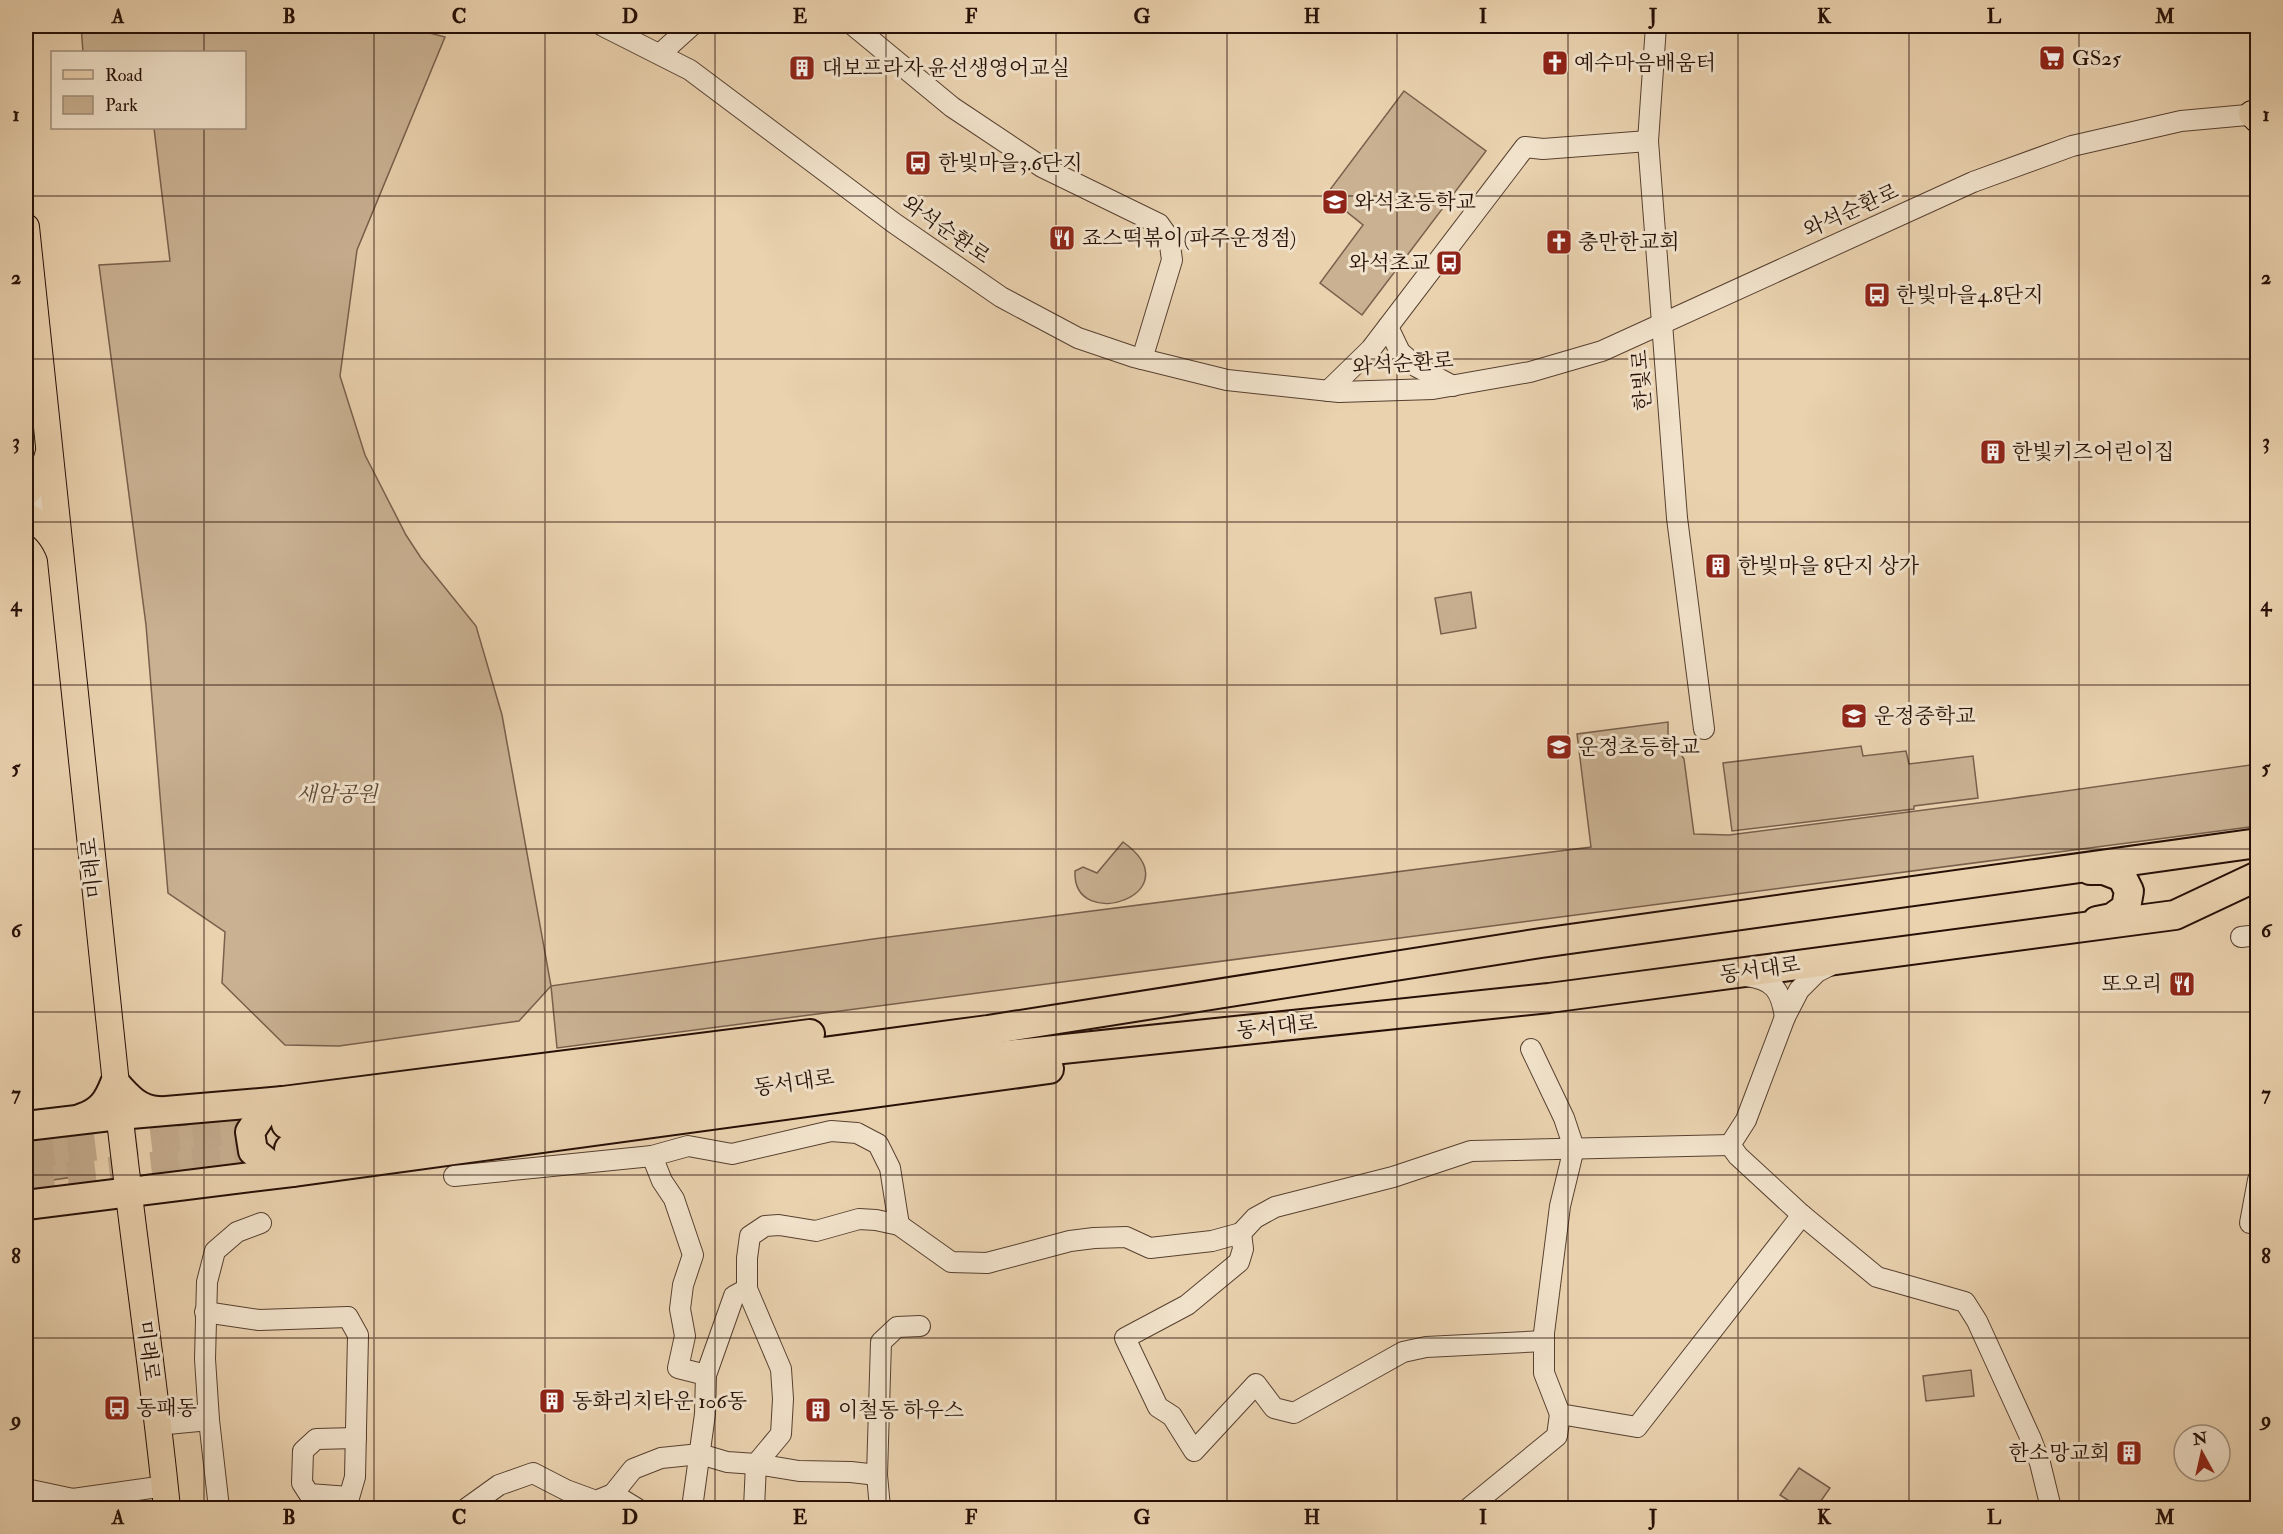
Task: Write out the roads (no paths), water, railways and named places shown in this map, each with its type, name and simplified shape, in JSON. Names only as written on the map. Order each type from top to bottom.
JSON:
[{"type":"highway","points":[[26,1205],[129,1191],[287,1137],[1541,943],[2258,843]]},
{"type":"highway","points":[[2064,870],[2104,870],[2122,877],[2129,891],[2126,908],[2112,918],[2069,929]]},
{"type":"highway","name":"동서대로","points":[[287,1137],[1061,1068],[1549,998],[2175,915],[2258,876]]},
{"type":"highway","points":[[77,1119],[92,1115],[102,1108],[116,1083],[138,1105],[150,1110],[166,1111],[287,1137]]},
{"type":"highway","points":[[26,1126],[166,1111]]},
{"type":"main road","name":"미래로","points":[[26,227],[119,1115],[166,1497]]},
{"type":"main road","points":[[26,289],[32,299],[35,315]]},
{"type":"main road","points":[[26,493],[42,475],[48,460],[50,443]]},
{"type":"main road","points":[[26,516],[48,531],[57,544],[62,562]]},
{"type":"street","name":"와석순환로","points":[[603,26],[690,70],[894,223],[1001,297],[1078,338],[1142,359],[1227,381],[1328,391],[1433,389],[1530,372],[1602,351],[1973,182],[2072,146],[2181,121],[2256,116]]},
{"type":"street","points":[[660,54],[691,26]]},
{"type":"street","points":[[854,26],[952,107],[1042,167],[1159,224],[1169,238],[1172,260],[1142,359]]},
{"type":"street","name":"한빛로","points":[[1656,26],[1648,141],[1677,518],[1704,729]]},
{"type":"street","points":[[1328,391],[1371,350],[1525,147],[1543,149],[1648,141]]},
{"type":"street","points":[[1388,327],[1400,352],[1417,367],[1453,386]]},
{"type":"street","points":[[26,505],[56,502]]},
{"type":"street","points":[[1730,1145],[1746,1120],[1785,1017],[1799,990],[1826,967],[1848,958]]},
{"type":"street","points":[[1718,976],[1749,976],[1775,986],[1782,998],[1785,1017]]},
{"type":"street","points":[[1469,1509],[1557,1436],[1560,1414],[1544,1373],[1544,1341],[1560,1206],[1574,1148],[1564,1118],[1531,1049]]},
{"type":"street","points":[[454,1176],[652,1156],[688,1146],[732,1154],[831,1131],[857,1133],[878,1144],[890,1168],[899,1225]]},
{"type":"street","points":[[754,1509],[756,1464],[782,1434],[781,1369],[747,1289],[750,1236],[765,1226],[779,1225],[816,1231],[859,1219],[876,1220],[899,1225],[951,1262],[987,1263],[1070,1241],[1126,1237],[1150,1248],[1212,1241],[1241,1233],[1255,1218],[1275,1207],[1393,1177],[1471,1151],[1730,1145]]},
{"type":"street","points":[[1730,1145],[1738,1156],[1802,1215],[1877,1277],[1965,1302],[1977,1321],[2031,1439],[2040,1463],[2051,1509]]},
{"type":"street","points":[[652,1156],[662,1181],[674,1199],[693,1255],[683,1285],[680,1309],[685,1336],[678,1368],[705,1375]]},
{"type":"street","points":[[2250,1222],[2258,1180]]},
{"type":"street","points":[[1560,1414],[1637,1427],[1802,1215]]},
{"type":"street","points":[[219,1509],[209,1420],[205,1312],[207,1282],[215,1251],[237,1232],[261,1223]]},
{"type":"street","points":[[1241,1233],[1243,1249],[1239,1262],[1186,1305],[1125,1338],[1158,1407],[1172,1416],[1194,1451],[1256,1384],[1274,1408],[1294,1413],[1403,1352],[1426,1347],[1544,1341]]},
{"type":"street","points":[[692,1509],[705,1414],[705,1375],[734,1296],[747,1289]]},
{"type":"street","points":[[205,1312],[259,1320],[348,1317],[358,1335],[356,1438],[355,1478],[347,1503],[309,1494],[302,1483],[303,1451],[316,1439],[356,1438]]},
{"type":"street","points":[[880,1509],[877,1475],[881,1342],[897,1327],[920,1326]]},
{"type":"street","points":[[157,1425],[209,1420]]},
{"type":"street","points":[[467,1509],[499,1485],[533,1473],[566,1490],[596,1501],[613,1494],[633,1469],[661,1458],[700,1454],[728,1462],[800,1471],[877,1475]]},
{"type":"street","points":[[26,1489],[73,1499],[166,1497]]},
{"type":"street","points":[[613,1494],[636,1509]]},
{"type":"tunnel","points":[[26,1155],[286,1124]]},
{"type":"tunnel","points":[[26,1181],[277,1151]]},
{"type":"place","name":"GS25","points":[[2052,58]]},
{"type":"place","name":"예수마음배움터","points":[[1555,63]]},
{"type":"place","name":"대보프라자 윤선생영어교실","points":[[802,68]]},
{"type":"place","name":"한빛마을3.6단지","points":[[918,163]]},
{"type":"place","name":"와석초등학교","points":[[1335,202]]},
{"type":"place","name":"죠스떡볶이(파주운정점)","points":[[1062,238]]},
{"type":"place","name":"충만한교회","points":[[1559,242]]},
{"type":"place","name":"와석초교","points":[[1449,263]]},
{"type":"place","name":"한빛마을4.8단지","points":[[1877,295]]},
{"type":"place","name":"한빛키즈어린이집","points":[[1993,452]]},
{"type":"place","name":"한빛마을 8단지 상가","points":[[1718,566]]},
{"type":"place","name":"운정중학교","points":[[1854,716]]},
{"type":"place","name":"운정초등학교","points":[[1559,747]]},
{"type":"place","name":"또오리","points":[[2182,984]]},
{"type":"place","name":"동화리치타운 106동","points":[[552,1401]]},
{"type":"place","name":"동패동","points":[[117,1408]]},
{"type":"place","name":"이철동 하우스","points":[[818,1410]]},
{"type":"place","name":"한소망교회","points":[[2129,1453]]},
{"type":"park label","name":"새암공원","points":[[337,794]]}]
